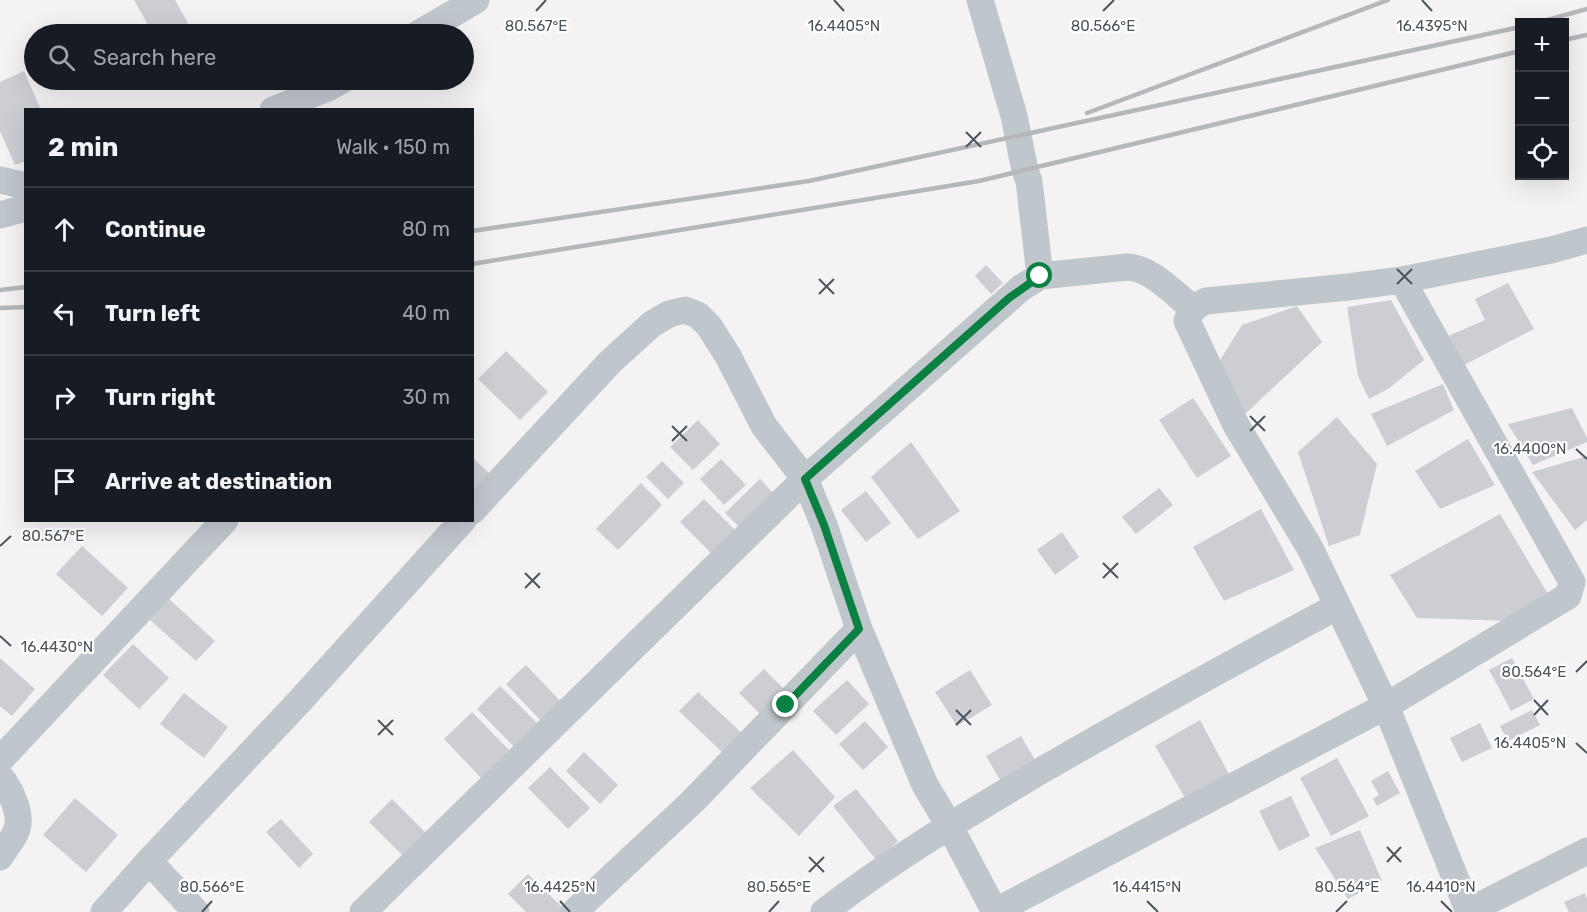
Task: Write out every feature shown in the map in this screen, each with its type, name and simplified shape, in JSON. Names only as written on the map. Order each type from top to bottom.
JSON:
[{"type":"street","points":[[435,24],[476,0]]},
{"type":"street","points":[[980,0],[1014,116],[1029,181],[1040,276]]},
{"type":"street","points":[[278,108],[323,90]]},
{"type":"street","points":[[0,180],[24,186]]},
{"type":"street","points":[[0,215],[24,209]]},
{"type":"street","points":[[1587,240],[1551,250],[1402,280],[1206,301],[1194,309],[1187,321],[1236,425],[1310,548],[1386,706],[1469,911],[1587,851]]},
{"type":"street","points":[[363,912],[805,479],[1004,302],[1040,276],[1137,267],[1194,309]]},
{"type":"street","points":[[474,508],[610,362],[652,324],[669,314],[686,310],[698,315],[709,326],[728,356],[764,426],[805,479],[824,525],[859,629],[925,785],[949,825],[994,912],[1386,706],[1564,599],[1570,591],[1572,582],[1402,280]]},
{"type":"street","points":[[0,760],[223,522]]},
{"type":"street","points":[[104,912],[148,861],[298,703],[461,522]]},
{"type":"street","points":[[824,912],[872,875],[949,825],[1150,707],[1338,606]]},
{"type":"street","points":[[574,912],[692,802],[859,629]]},
{"type":"street","points":[[0,776],[6,784],[17,811],[18,828],[0,857]]},
{"type":"street","points":[[148,861],[196,912]]},
{"type":"building","points":[[134,0],[175,0],[188,24],[147,24]]},
{"type":"building","points":[[24,71],[24,90],[32,90],[40,108],[24,108],[24,162],[15,165],[0,131],[0,82]]},
{"type":"building","points":[[986,265],[1003,283],[991,294],[975,276]]},
{"type":"building","points":[[1508,283],[1534,329],[1462,366],[1446,337],[1485,320],[1475,299]]},
{"type":"building","points":[[1391,300],[1424,360],[1388,389],[1369,399],[1358,376],[1347,307]]},
{"type":"building","points":[[1297,306],[1322,342],[1243,416],[1217,365],[1242,325]]},
{"type":"building","points":[[506,351],[548,392],[520,420],[478,379]]},
{"type":"building","points":[[1443,384],[1454,410],[1387,446],[1371,414]]},
{"type":"building","points":[[1193,398],[1231,456],[1197,478],[1159,420]]},
{"type":"building","points":[[1572,408],[1587,442],[1533,465],[1508,424]]},
{"type":"building","points":[[1337,417],[1377,464],[1360,535],[1329,546],[1298,452]]},
{"type":"building","points":[[698,420],[720,444],[693,470],[670,447]]},
{"type":"building","points":[[1468,439],[1495,485],[1440,509],[1415,471]]},
{"type":"building","points":[[911,442],[960,511],[918,539],[871,477]]},
{"type":"building","points":[[1587,456],[1587,520],[1575,530],[1532,472]]},
{"type":"building","points":[[474,459],[493,477],[474,496]]},
{"type":"building","points":[[721,459],[746,485],[724,505],[700,479]]},
{"type":"building","points":[[662,461],[684,483],[668,499],[646,477]]},
{"type":"building","points":[[760,479],[778,498],[743,531],[725,513]]},
{"type":"building","points":[[641,483],[662,505],[618,550],[596,529]]},
{"type":"building","points":[[1159,488],[1173,505],[1136,534],[1122,517]]},
{"type":"building","points":[[866,491],[891,523],[866,542],[841,510]]},
{"type":"building","points":[[704,499],[736,531],[712,554],[680,522]]},
{"type":"building","points":[[1261,509],[1294,570],[1224,601],[1193,547]]},
{"type":"building","points":[[1500,514],[1551,599],[1513,621],[1417,618],[1390,575]]},
{"type":"building","points":[[1062,532],[1079,557],[1055,575],[1037,550]]},
{"type":"building","points":[[82,546],[128,588],[102,616],[56,574]]},
{"type":"building","points":[[168,598],[215,641],[196,661],[149,619]]},
{"type":"building","points":[[133,644],[169,678],[139,709],[103,675]]},
{"type":"building","points":[[0,658],[35,689],[12,716],[0,706]]},
{"type":"building","points":[[1512,658],[1534,699],[1511,711],[1489,670]]},
{"type":"building","points":[[526,665],[565,706],[545,725],[506,684]]},
{"type":"building","points":[[764,669],[789,694],[764,718],[739,693]]},
{"type":"building","points":[[970,670],[992,705],[957,726],[935,692]]},
{"type":"building","points":[[847,680],[869,704],[836,735],[813,711]]},
{"type":"building","points":[[500,686],[543,729],[519,752],[477,709]]},
{"type":"building","points":[[698,692],[746,737],[727,757],[679,711]]},
{"type":"building","points":[[184,693],[228,727],[204,758],[160,724]]},
{"type":"building","points":[[1532,710],[1540,725],[1508,741],[1500,726]]},
{"type":"building","points":[[472,712],[513,754],[485,782],[444,739]]},
{"type":"building","points":[[1200,720],[1231,778],[1189,805],[1155,746]]},
{"type":"building","points":[[865,721],[888,747],[863,770],[839,744]]},
{"type":"building","points":[[1480,723],[1492,748],[1462,762],[1450,738]]},
{"type":"building","points":[[1021,736],[1035,760],[1000,780],[986,756]]},
{"type":"building","points":[[793,750],[835,797],[799,836],[750,788]]},
{"type":"building","points":[[584,752],[618,785],[600,804],[566,771]]},
{"type":"building","points":[[1337,758],[1369,816],[1331,836],[1300,778]]},
{"type":"building","points":[[550,767],[590,808],[568,829],[528,788]]},
{"type":"building","points":[[1388,771],[1400,793],[1377,806],[1373,799],[1379,795],[1371,781]]},
{"type":"building","points":[[856,789],[898,841],[877,861],[833,806]]},
{"type":"building","points":[[1291,796],[1310,836],[1279,851],[1259,811]]},
{"type":"building","points":[[75,798],[118,835],[86,872],[43,835]]},
{"type":"building","points":[[392,799],[430,837],[408,861],[369,822]]},
{"type":"building","points":[[281,819],[313,854],[299,868],[266,832]]},
{"type":"building","points":[[1360,830],[1382,881],[1348,899],[1315,848]]},
{"type":"building","points":[[528,874],[567,912],[526,912],[508,894]]},
{"type":"building","points":[[1585,893],[1587,912],[1569,912],[1564,902]]},
{"type":"railway","points":[[1087,113],[1388,0]]},
{"type":"railway","points":[[1554,18],[1587,9]]},
{"type":"railway","points":[[474,231],[809,181],[1515,28]]},
{"type":"railway","points":[[1569,39],[1587,35]]},
{"type":"railway","points":[[474,264],[979,181],[1515,52]]},
{"type":"railway","points":[[0,290],[24,287]]},
{"type":"railway","points":[[0,308],[24,307]]},
{"type":"route","points":[[786,705],[859,629],[824,525],[805,479],[1009,298],[1040,276]]}]
